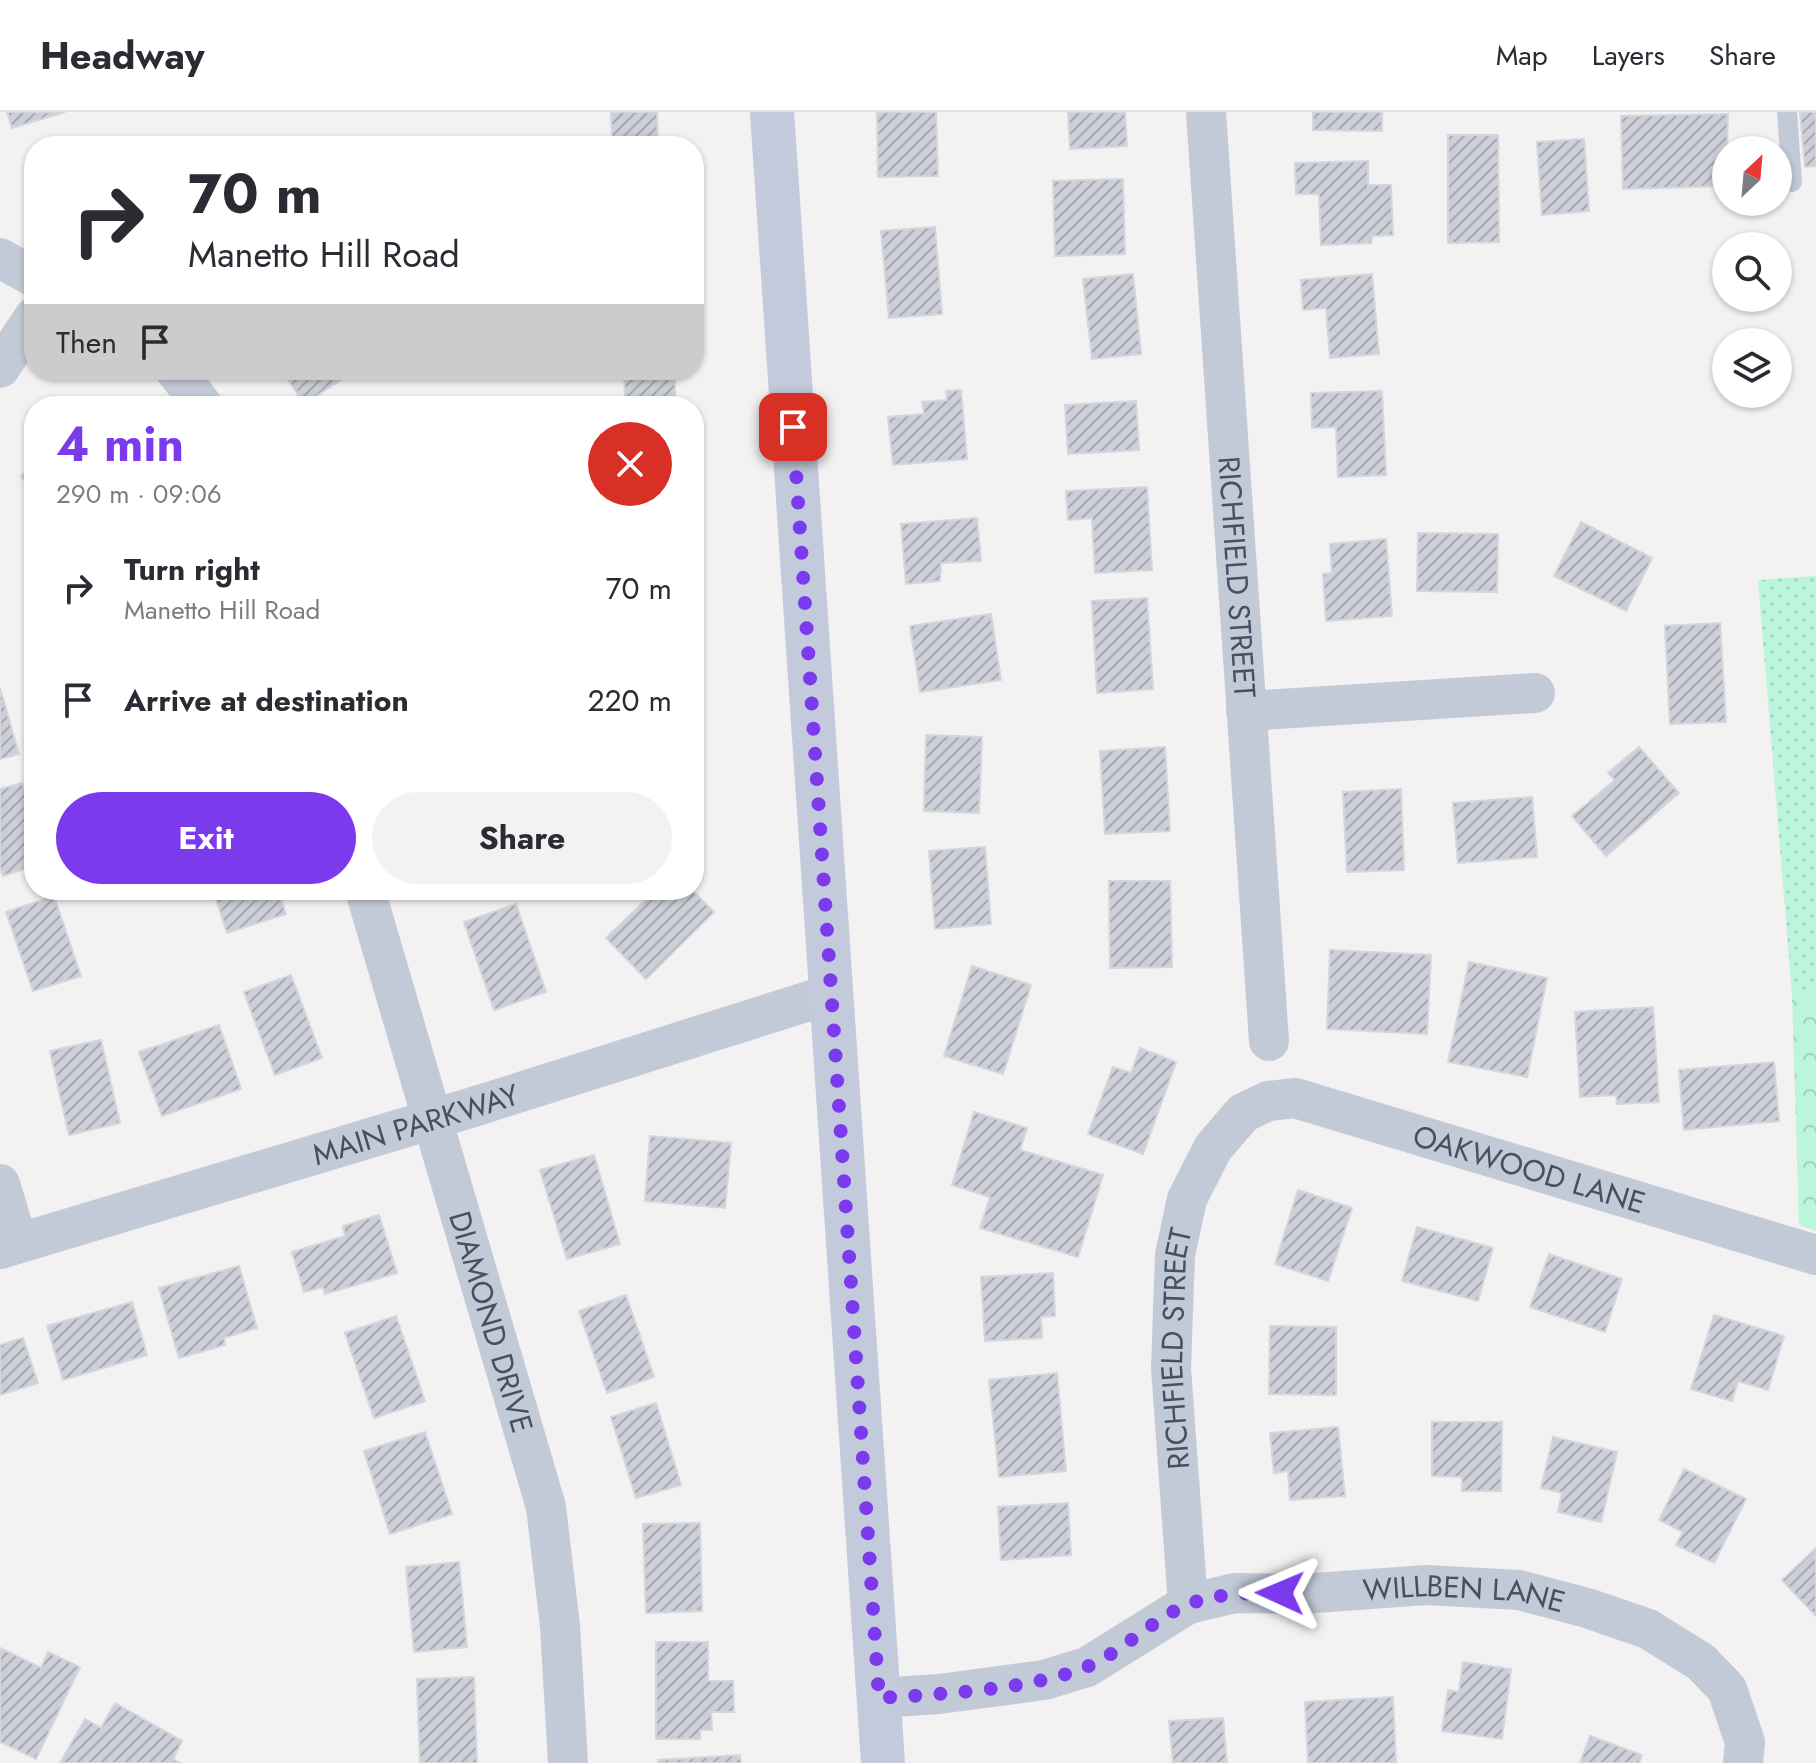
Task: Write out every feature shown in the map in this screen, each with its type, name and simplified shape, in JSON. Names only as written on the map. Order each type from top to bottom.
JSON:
[{"type":"main road","points":[[772,112],[883,1763]]},
{"type":"street","name":"RICHFIELD STREET","points":[[1206,112],[1269,1041]]},
{"type":"street","points":[[0,258],[24,271]]},
{"type":"street","points":[[0,368],[24,332]]},
{"type":"street","points":[[183,380],[195,396]]},
{"type":"street","points":[[1246,711],[1535,693]]},
{"type":"street","name":"DIAMOND DRIVE","points":[[368,900],[546,1507],[560,1626],[568,1763]]},
{"type":"street","name":"MAIN PARKWAY","points":[[9,1246],[433,1119],[831,994]]},
{"type":"street","name":"OAKWOOD LANE","points":[[1243,1113],[1268,1101],[1295,1098],[1816,1255]]},
{"type":"street","name":"RICHFIELD STREET","points":[[1188,1604],[1171,1368],[1175,1255],[1187,1199],[1213,1148],[1243,1113]]},
{"type":"street","points":[[0,1184],[9,1246]]},
{"type":"street","name":"WILLBEN LANE","points":[[879,1698],[939,1694],[1058,1676],[1087,1667],[1188,1604],[1235,1593],[1302,1594],[1426,1585],[1519,1590],[1587,1608],[1648,1629],[1701,1662],[1727,1689],[1745,1742],[1743,1763]]},
{"type":"lane","points":[[1787,112],[1789,136]]},
{"type":"green space","points":[[1816,576],[1816,993],[1792,994],[1758,580]]},
{"type":"green space","points":[[1816,993],[1816,1231],[1799,1225],[1792,994]]},
{"type":"building","points":[[7,112],[65,112],[12,128]]},
{"type":"building","points":[[611,112],[657,112],[658,136],[612,136]]},
{"type":"building","points":[[877,112],[936,112],[938,176],[878,177]]},
{"type":"building","points":[[1068,112],[1125,112],[1127,146],[1070,149]]},
{"type":"building","points":[[1313,112],[1382,112],[1382,131],[1313,130]]},
{"type":"building","points":[[1800,112],[1816,112],[1816,166],[1805,167]]},
{"type":"building","points":[[1728,114],[1727,136],[1712,136],[1712,186],[1623,189],[1621,116]]},
{"type":"building","points":[[1448,135],[1498,135],[1499,242],[1448,243]]},
{"type":"building","points":[[1584,139],[1589,211],[1542,215],[1537,142]]},
{"type":"building","points":[[1368,161],[1368,185],[1391,185],[1393,235],[1372,236],[1371,243],[1321,245],[1319,194],[1296,194],[1295,163]]},
{"type":"building","points":[[1123,179],[1125,254],[1055,256],[1053,181]]},
{"type":"building","points":[[935,227],[942,314],[889,318],[881,231]]},
{"type":"building","points":[[1133,274],[1141,354],[1092,359],[1083,279]]},
{"type":"building","points":[[1372,274],[1379,354],[1330,358],[1326,308],[1303,310],[1301,280]]},
{"type":"building","points":[[288,380],[341,380],[316,396],[299,396]]},
{"type":"building","points":[[624,380],[675,380],[675,396],[625,396]]},
{"type":"building","points":[[961,390],[967,459],[893,465],[888,417],[924,414],[922,402],[947,400],[946,391]]},
{"type":"building","points":[[1382,391],[1386,475],[1338,477],[1336,427],[1312,428],[1311,393]]},
{"type":"building","points":[[1136,401],[1139,450],[1068,454],[1065,405]]},
{"type":"building","points":[[1147,487],[1152,570],[1095,573],[1092,518],[1068,520],[1066,491]]},
{"type":"building","points":[[977,518],[981,561],[941,563],[940,581],[906,584],[901,524]]},
{"type":"building","points":[[1581,522],[1652,558],[1626,611],[1554,576]]},
{"type":"building","points":[[1418,533],[1498,534],[1497,592],[1417,591]]},
{"type":"building","points":[[1386,539],[1392,616],[1326,621],[1323,574],[1332,573],[1330,544]]},
{"type":"building","points":[[1147,598],[1153,689],[1097,693],[1092,601]]},
{"type":"building","points":[[991,614],[1001,680],[920,692],[910,626]]},
{"type":"building","points":[[1720,623],[1726,722],[1670,724],[1665,626]]},
{"type":"building","points":[[0,688],[19,754],[0,759]]},
{"type":"building","points":[[926,735],[982,737],[979,813],[924,811]]},
{"type":"building","points":[[1165,747],[1170,831],[1105,834],[1100,751]]},
{"type":"building","points":[[1639,747],[1679,793],[1606,856],[1572,816],[1615,780],[1608,773]]},
{"type":"building","points":[[22,783],[24,789],[24,869],[3,876],[0,868],[0,789]]},
{"type":"building","points":[[1401,789],[1404,870],[1347,872],[1343,792]]},
{"type":"building","points":[[1532,797],[1537,857],[1458,863],[1453,803]]},
{"type":"building","points":[[985,847],[991,924],[935,929],[929,851]]},
{"type":"building","points":[[1109,881],[1170,881],[1172,967],[1110,968]]},
{"type":"building","points":[[42,900],[55,900],[81,976],[33,991],[6,912]]},
{"type":"building","points":[[216,900],[281,900],[286,914],[227,933]]},
{"type":"building","points":[[646,900],[702,900],[714,912],[646,979],[606,938]]},
{"type":"building","points":[[516,904],[546,992],[494,1010],[464,922]]},
{"type":"building","points":[[1330,950],[1431,955],[1427,1034],[1327,1029]]},
{"type":"building","points":[[1469,962],[1547,978],[1527,1077],[1448,1062]]},
{"type":"building","points":[[972,966],[1031,985],[1003,1074],[944,1056]]},
{"type":"building","points":[[291,975],[322,1058],[275,1075],[244,992]]},
{"type":"building","points":[[1653,1007],[1659,1102],[1617,1104],[1616,1095],[1580,1097],[1575,1012]]},
{"type":"building","points":[[219,1025],[241,1089],[162,1116],[139,1052]]},
{"type":"building","points":[[101,1040],[120,1123],[69,1135],[50,1051]]},
{"type":"building","points":[[1140,1048],[1176,1062],[1143,1154],[1088,1134],[1113,1067],[1131,1073]]},
{"type":"building","points":[[1774,1062],[1779,1121],[1684,1130],[1679,1070]]},
{"type":"building","points":[[974,1112],[1027,1128],[1020,1150],[1103,1175],[1078,1257],[980,1228],[990,1197],[952,1185]]},
{"type":"building","points":[[650,1136],[731,1143],[725,1208],[645,1201]]},
{"type":"building","points":[[594,1155],[620,1244],[567,1259],[540,1170]]},
{"type":"building","points":[[1298,1190],[1352,1208],[1328,1281],[1275,1264]]},
{"type":"building","points":[[379,1215],[397,1273],[325,1294],[323,1287],[304,1292],[292,1252],[345,1236],[343,1226]]},
{"type":"building","points":[[1417,1227],[1493,1248],[1478,1301],[1402,1281]]},
{"type":"building","points":[[1549,1254],[1622,1279],[1605,1332],[1530,1307]]},
{"type":"building","points":[[239,1266],[257,1328],[224,1338],[225,1345],[179,1358],[159,1288]]},
{"type":"building","points":[[1053,1273],[1055,1316],[1041,1317],[1042,1338],[985,1341],[981,1277]]},
{"type":"building","points":[[626,1295],[654,1377],[607,1393],[579,1311]]},
{"type":"building","points":[[132,1302],[147,1355],[63,1380],[47,1326]]},
{"type":"building","points":[[1714,1315],[1784,1336],[1768,1390],[1738,1381],[1732,1401],[1691,1389]]},
{"type":"building","points":[[396,1316],[425,1401],[374,1418],[345,1333]]},
{"type":"building","points":[[1270,1326],[1336,1327],[1336,1395],[1269,1394]]},
{"type":"building","points":[[23,1338],[38,1383],[0,1395],[0,1345]]},
{"type":"building","points":[[1057,1373],[1066,1471],[999,1477],[989,1380]]},
{"type":"building","points":[[656,1403],[681,1485],[636,1498],[611,1417]]},
{"type":"building","points":[[1432,1422],[1502,1422],[1501,1491],[1462,1491],[1462,1477],[1432,1476]]},
{"type":"building","points":[[1338,1427],[1345,1496],[1290,1500],[1288,1471],[1274,1473],[1270,1433]]},
{"type":"building","points":[[425,1432],[452,1514],[390,1534],[364,1451]]},
{"type":"building","points":[[1553,1437],[1617,1452],[1601,1522],[1558,1512],[1562,1493],[1541,1488]]},
{"type":"building","points":[[1684,1469],[1746,1499],[1714,1563],[1676,1545],[1683,1532],[1659,1520]]},
{"type":"building","points":[[1068,1503],[1071,1555],[1001,1560],[998,1507]]},
{"type":"building","points":[[700,1523],[702,1611],[646,1613],[643,1524]]},
{"type":"building","points":[[1816,1548],[1816,1616],[1782,1580]]},
{"type":"building","points":[[459,1562],[467,1647],[414,1652],[406,1567]]},
{"type":"building","points":[[656,1642],[708,1642],[708,1681],[733,1681],[734,1712],[711,1712],[712,1730],[700,1730],[700,1739],[656,1739]]},
{"type":"building","points":[[0,1648],[41,1668],[48,1652],[80,1667],[36,1759],[0,1742]]},
{"type":"building","points":[[1463,1662],[1511,1669],[1502,1739],[1442,1731],[1448,1690],[1459,1692]]},
{"type":"building","points":[[474,1677],[477,1763],[420,1763],[417,1679]]},
{"type":"building","points":[[1393,1697],[1396,1763],[1308,1763],[1305,1702]]},
{"type":"building","points":[[115,1703],[182,1741],[173,1759],[180,1763],[60,1763],[85,1719],[101,1728]]},
{"type":"building","points":[[1223,1718],[1227,1763],[1173,1763],[1169,1721]]},
{"type":"building","points":[[1590,1736],[1642,1755],[1639,1763],[1580,1763]]},
{"type":"building","points":[[740,1755],[741,1763],[659,1763],[658,1760]]},
{"type":"route","points":[[793,427],[879,1698],[939,1694],[1044,1680],[1087,1667],[1188,1604],[1235,1593],[1280,1593]]}]
